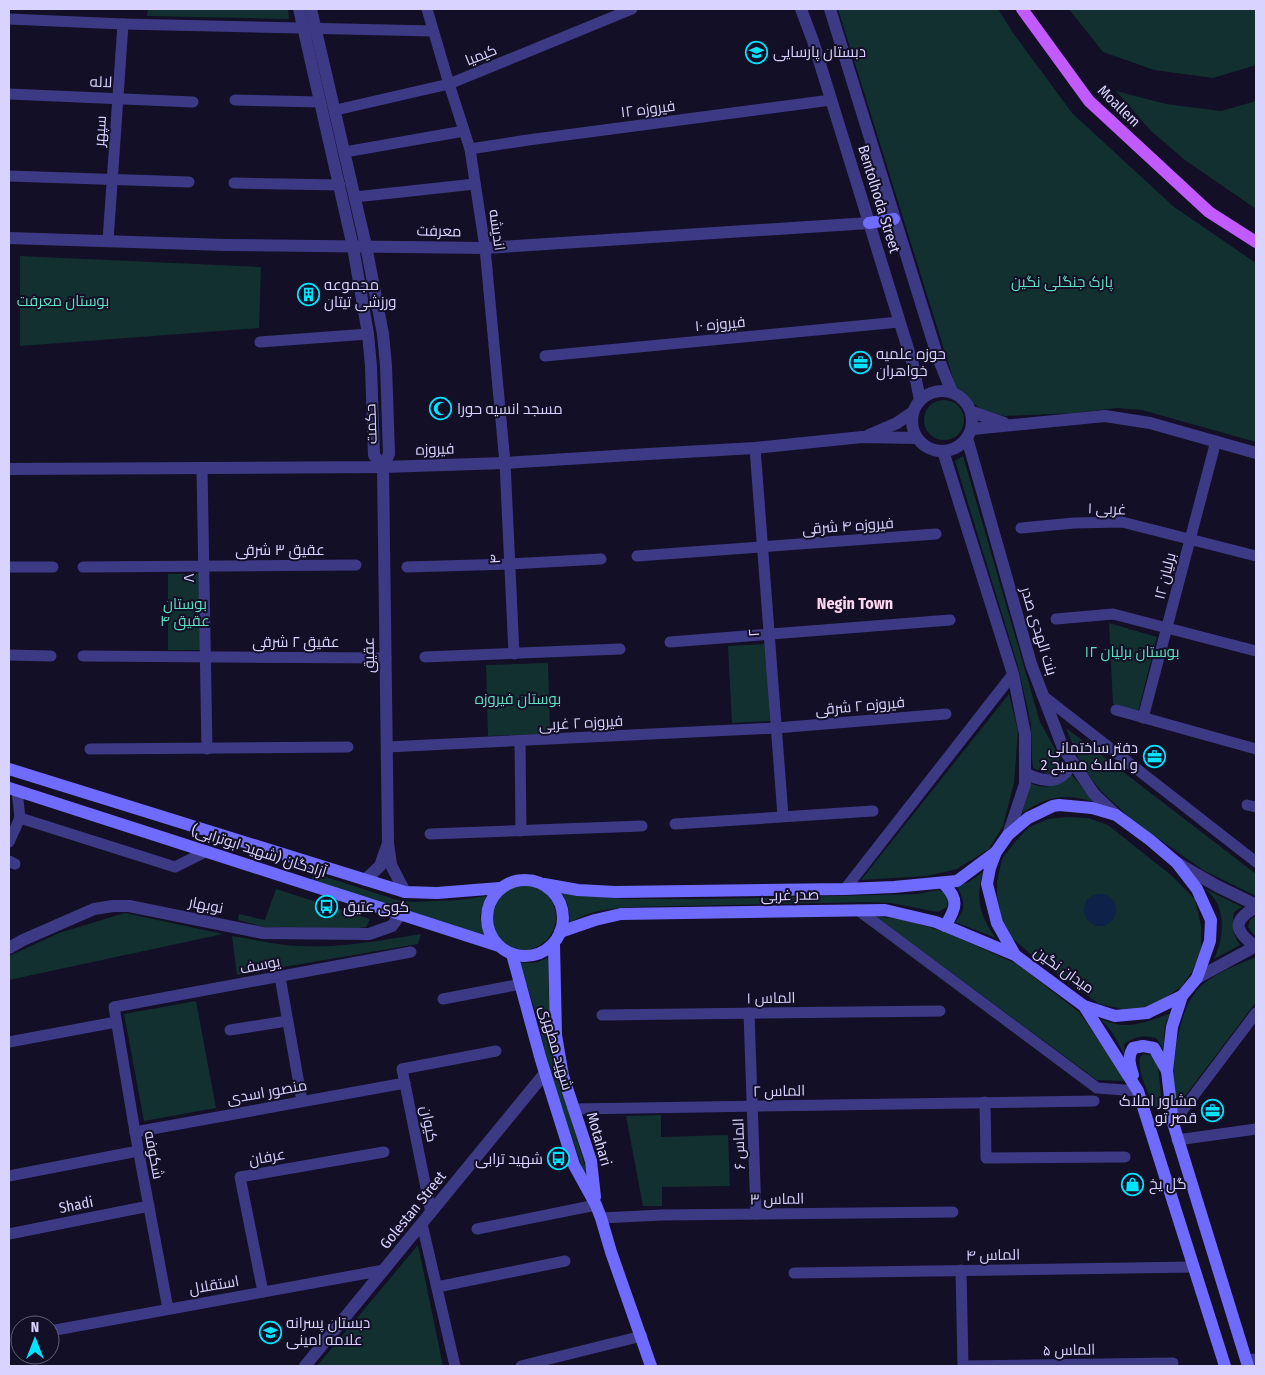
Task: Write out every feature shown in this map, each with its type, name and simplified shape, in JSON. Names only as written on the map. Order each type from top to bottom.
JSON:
[{"type":"main road","points":[[1022,9],[1089,102],[1210,212],[1256,242]]},
{"type":"main road","points":[[869,223],[894,219]]},
{"type":"main road","name":"آزادگان (شهید ابوترابی)","points":[[9,769],[405,892],[437,893],[500,888]]},
{"type":"main road","name":"آزادگان (شهید ابوترابی)","points":[[13,789],[498,946]]},
{"type":"main road","name":"میدان نگین","points":[[1053,806],[1092,808],[1116,816],[1150,840],[1177,863],[1197,889],[1211,920],[1210,941],[1197,978],[1182,996],[1147,1013],[1115,1016],[1084,1006],[1016,955],[997,923],[987,884],[996,852],[1008,835],[1028,818],[1053,806]]},
{"type":"main road","name":"صدر غربی","points":[[544,884],[578,890],[615,892],[894,887],[957,881],[996,852]]},
{"type":"main road","points":[[295,880],[304,861]]},
{"type":"main road","points":[[521,879],[533,880],[544,884],[559,900],[563,910],[563,922],[557,938],[544,951],[535,955],[512,954],[498,946],[491,935],[487,923],[487,910],[492,898],[500,888],[510,882],[521,879]]},
{"type":"main road","points":[[943,883],[951,891],[955,901],[952,914],[945,926]]},
{"type":"main road","name":"صدر غربی","points":[[557,938],[595,920],[621,914],[885,910],[936,922],[1016,955]]},
{"type":"main road","name":"Motahari","points":[[557,938],[556,1034],[563,1076],[591,1161],[596,1204],[651,1366]]},
{"type":"main road","name":"شهید مطهری","points":[[512,954],[545,1073],[574,1165],[596,1204]]},
{"type":"main road","points":[[1182,996],[1172,1027],[1167,1071],[1173,1123],[1250,1362]]},
{"type":"main road","points":[[1084,1006],[1138,1091]]},
{"type":"main road","points":[[1167,1071],[1154,1048],[1143,1046],[1133,1048],[1129,1055],[1129,1062],[1225,1366]]},
{"type":"street","name":"حکمت","points":[[299,9],[310,28],[336,110],[355,197],[360,247],[371,366],[374,455],[383,467],[389,454],[383,334],[360,247],[340,186],[320,102],[310,28],[311,9]]},
{"type":"street","name":"اندیشه","points":[[427,9],[448,84],[470,149],[485,248],[505,463]]},
{"type":"street","name":"کیمیا","points":[[336,110],[448,84],[632,9]]},
{"type":"street","name":"Bentolhoda Street","points":[[801,9],[813,41],[912,366],[916,406]]},
{"type":"street","name":"Bentolhoda Street","points":[[830,9],[938,358],[952,392]]},
{"type":"street","points":[[9,19],[123,24],[433,32]]},
{"type":"street","name":"سپهر","points":[[108,241],[123,24]]},
{"type":"street","name":"لاله","points":[[9,94],[118,97],[193,102]]},
{"type":"street","points":[[235,100],[320,102]]},
{"type":"street","name":"فیروزه ۱۲","points":[[470,149],[831,100]]},
{"type":"street","points":[[345,152],[464,131]]},
{"type":"street","points":[[9,176],[189,182]]},
{"type":"street","points":[[234,183],[340,186]]},
{"type":"street","points":[[355,197],[475,184]]},
{"type":"street","name":"معرفت","points":[[9,238],[360,247],[485,248],[869,223]]},
{"type":"street","name":"فیروزه ۱۰","points":[[544,356],[899,322]]},
{"type":"street","points":[[260,342],[368,334]]},
{"type":"street","points":[[862,437],[898,423],[916,406],[934,391],[943,390],[960,396],[967,403],[972,412],[970,433],[961,445],[952,450],[933,450],[917,438],[913,430],[912,421],[916,406]]},
{"type":"street","points":[[972,412],[1011,425]]},
{"type":"street","points":[[970,433],[1011,425],[1105,416],[1150,423],[1256,453]]},
{"type":"street","name":"بنت الهدی صدر","points":[[970,433],[1031,664],[1042,695],[1063,748],[1094,794],[1116,816]]},
{"type":"street","points":[[862,437],[917,438]]},
{"type":"street","name":"فیروزه","points":[[9,469],[383,467],[505,463],[755,448],[862,437]]},
{"type":"street","name":"برلیان ۱۲","points":[[1143,718],[1216,441]]},
{"type":"street","name":"۲","points":[[755,448],[783,816]]},
{"type":"street","points":[[943,451],[1013,674],[1025,734],[1025,784],[1008,835]]},
{"type":"street","name":"۴","points":[[505,463],[514,654]]},
{"type":"street","name":"عقیق","points":[[383,467],[388,843]]},
{"type":"street","name":"۸","points":[[202,468],[207,748]]},
{"type":"street","name":"۱ غربی","points":[[1021,528],[1074,523],[1122,522],[1256,556]]},
{"type":"street","name":"فیروزه ۴ شرقی","points":[[637,556],[936,534]]},
{"type":"street","points":[[406,567],[601,560]]},
{"type":"street","name":"عقیق ۳ شرقی","points":[[83,568],[356,565]]},
{"type":"street","points":[[9,567],[54,568]]},
{"type":"street","points":[[1056,619],[1114,614],[1256,651]]},
{"type":"street","points":[[670,642],[950,620]]},
{"type":"street","points":[[425,657],[620,649]]},
{"type":"street","points":[[9,655],[51,656]]},
{"type":"street","name":"عقیق ۲ شرقی","points":[[83,656],[386,658]]},
{"type":"street","points":[[845,889],[1013,674]]},
{"type":"street","points":[[1042,695],[1256,862]]},
{"type":"street","points":[[1116,710],[1256,749]]},
{"type":"street","name":"فیروزه ۲ شرقی","points":[[776,728],[946,714]]},
{"type":"street","name":"فیروزه ۲ غربی","points":[[387,746],[776,728]]},
{"type":"street","points":[[520,741],[521,831]]},
{"type":"street","points":[[90,749],[348,747]]},
{"type":"street","points":[[1025,773],[1037,780],[1051,780],[1062,776],[1073,762]]},
{"type":"street","points":[[9,842],[20,818],[13,789]]},
{"type":"street","points":[[675,824],[873,811]]},
{"type":"street","points":[[20,818],[174,867],[207,851]]},
{"type":"street","points":[[430,834],[642,826]]},
{"type":"street","points":[[365,880],[380,866],[388,843]]},
{"type":"street","points":[[388,843],[392,865],[405,892]]},
{"type":"street","points":[[1177,863],[1256,906],[1243,915],[1238,924],[1238,930],[1256,946],[1197,978]]},
{"type":"street","name":"نوبهار","points":[[9,948],[94,909],[113,906],[129,906],[263,933],[369,934],[392,926],[400,915]]},
{"type":"street","points":[[858,910],[1097,1088],[1138,1091]]},
{"type":"street","name":"یوسف","points":[[114,1007],[411,952]]},
{"type":"street","points":[[280,977],[302,1101]]},
{"type":"street","points":[[443,999],[521,984]]},
{"type":"street","name":"شکوفه","points":[[114,1007],[138,1151],[168,1309]]},
{"type":"street","name":"الماس ۱","points":[[602,1015],[940,1011]]},
{"type":"street","name":"الماس ۶","points":[[749,1013],[756,1214]]},
{"type":"street","points":[[1173,1123],[1256,1013]]},
{"type":"street","points":[[230,1030],[287,1021]]},
{"type":"street","points":[[9,1042],[116,1022]]},
{"type":"street","name":"کیوان","points":[[431,1213],[402,1069],[496,1051]]},
{"type":"street","name":"Golestan Street","points":[[306,1366],[545,1073]]},
{"type":"street","name":"منصور اسدی","points":[[135,1132],[405,1083]]},
{"type":"street","name":"الماس ۲","points":[[573,1109],[1094,1101]]},
{"type":"street","points":[[985,1102],[986,1158],[1125,1157]]},
{"type":"street","points":[[1177,1140],[1256,1129]]},
{"type":"street","points":[[9,1176],[138,1151]]},
{"type":"street","name":"عرفان","points":[[263,1292],[240,1177],[384,1152]]},
{"type":"street","points":[[477,1229],[596,1204]]},
{"type":"street","name":"Shadi","points":[[9,1234],[149,1206]]},
{"type":"street","name":"الماس ۳","points":[[601,1218],[954,1212]]},
{"type":"street","points":[[422,1224],[455,1366]]},
{"type":"street","points":[[438,1288],[565,1261]]},
{"type":"street","name":"الماس ۴","points":[[794,1273],[1193,1267]]},
{"type":"street","name":"استقلال","points":[[60,1329],[384,1270]]},
{"type":"street","points":[[961,1270],[964,1366]]},
{"type":"street","points":[[521,1366],[642,1336]]},
{"type":"street","name":"الماس ۵","points":[[964,1366],[1173,1363]]},
{"type":"green space","points":[[148,9],[288,9],[289,19],[147,16]]},
{"type":"green space","name":"پارک جنگلی نگین","points":[[838,9],[998,9],[1013,33],[1072,113],[1174,207],[1256,263],[1256,442],[1142,410],[1117,408],[1075,413],[1004,416],[982,410],[957,391]]},
{"type":"green space","points":[[1069,9],[1256,9],[1256,65],[1213,78],[1154,70],[1103,52]]},
{"type":"green space","points":[[1116,91],[1166,104],[1221,111],[1256,101],[1256,209],[1185,160],[1151,131]]},
{"type":"green space","name":"بوستان معرفت","points":[[20,256],[261,267],[259,328],[20,346]]},
{"type":"green space","points":[[948,400],[955,403],[961,409],[964,420],[963,428],[955,437],[948,440],[940,440],[933,437],[925,428],[924,416],[927,409],[936,401]]},
{"type":"green space","points":[[963,456],[1040,722],[1060,758],[1056,768],[1048,774],[1033,768],[1031,724],[1018,666],[955,461]]},
{"type":"green space","name":"بوستان عقیق ۴","points":[[168,574],[201,574],[202,650],[168,650]]},
{"type":"green space","name":"بوستان برلیان ۱۲","points":[[1109,623],[1157,637],[1138,712],[1113,704]]},
{"type":"green space","points":[[766,644],[770,721],[732,723],[728,646]]},
{"type":"green space","name":"بوستان فیروزه","points":[[548,663],[550,734],[488,736],[486,665]]},
{"type":"green space","points":[[1009,694],[1018,731],[1014,783],[1003,826],[989,849],[957,869],[927,876],[861,880]]},
{"type":"green space","points":[[1066,728],[1256,874],[1256,896],[1203,870],[1132,820],[1100,790],[1081,765]]},
{"type":"green space","points":[[1071,774],[1094,802],[1065,797],[1056,798],[1040,803],[1022,813],[1031,783],[1042,787],[1052,786]]},
{"type":"green space","points":[[1067,817],[1088,818],[1108,825],[1172,876],[1195,899],[1201,926],[1201,949],[1192,972],[1182,986],[1161,1001],[1145,1007],[1123,1009],[1099,1004],[1033,956],[1012,938],[1002,919],[997,897],[997,881],[1002,859],[1029,827],[1048,819]],"holes":[[[1097,895],[1105,896],[1114,905],[1114,916],[1104,925],[1096,926],[1084,910],[1087,900]]]},
{"type":"green space","points":[[983,872],[979,891],[980,907],[986,922],[996,938],[955,922],[962,913],[964,905],[957,886],[969,882]]},
{"type":"green space","points":[[314,873],[397,900],[413,902],[459,900],[486,896],[480,917],[485,935],[311,880]]},
{"type":"green space","points":[[523,884],[536,887],[546,894],[553,904],[556,917],[553,930],[546,940],[536,947],[523,950],[510,947],[500,940],[493,930],[490,917],[493,904],[500,894],[510,887]]},
{"type":"green space","points":[[276,889],[370,919],[366,927],[350,929],[265,927],[238,920],[239,914],[265,920]]},
{"type":"green space","points":[[1206,889],[1242,907],[1234,912],[1233,921],[1234,933],[1240,945],[1214,959],[1221,939],[1222,926],[1217,903]]},
{"type":"green space","points":[[938,890],[944,892],[948,898],[947,907],[938,912],[891,903],[867,902],[629,907],[591,913],[569,923],[568,906],[561,891],[586,896],[626,899],[709,899],[917,894]]},
{"type":"green space","points":[[125,913],[223,934],[9,980],[9,956],[59,933]]},
{"type":"green space","points":[[875,916],[899,919],[943,931],[1017,964],[1079,1012],[1127,1081],[1097,1080]]},
{"type":"green space","points":[[1256,916],[1256,935],[1254,935],[1248,927],[1250,920]]},
{"type":"green space","points":[[421,934],[418,944],[237,975],[232,936],[286,945],[320,946],[354,944]]},
{"type":"green space","points":[[549,957],[549,988],[555,1048],[568,1107],[594,1195],[592,1197],[549,1068],[538,1021],[520,962],[542,961]]},
{"type":"green space","points":[[1256,957],[1256,1002],[1176,1108],[1174,1079],[1176,1048],[1184,1013],[1194,993],[1207,981],[1227,969]]},
{"type":"green space","points":[[196,1001],[216,1108],[144,1121],[124,1014]]},
{"type":"green space","points":[[1171,1013],[1165,1025],[1163,1049],[1156,1038],[1139,1037],[1124,1044],[1124,1054],[1112,1032],[1101,1019],[1116,1024],[1130,1025]]},
{"type":"green space","points":[[1144,1054],[1155,1056],[1158,1065],[1162,1106],[1154,1108],[1144,1082],[1140,1069],[1140,1057]]},
{"type":"green space","points":[[661,1115],[661,1137],[728,1135],[730,1186],[662,1187],[662,1206],[643,1206],[626,1116]]},
{"type":"green space","points":[[418,1245],[443,1366],[317,1366]]},
{"type":"water","points":[[1100,894],[1111,899],[1116,910],[1111,921],[1100,926],[1089,921],[1084,910],[1089,899]]},
{"type":"place","name":"دبستان پارسایی","points":[[757,52]]},
{"type":"place","name":"مجموعه ورزشی تیتان","points":[[308,294]]},
{"type":"place","name":"حوزه علمیه خواهران","points":[[860,363]]},
{"type":"place","name":"مسجد انسیه حورا","points":[[441,409]]},
{"type":"place","name":"دفتر ساختمانی و املاک مسیح 2","points":[[1154,757]]},
{"type":"place","name":"کوی عتیق","points":[[327,907]]},
{"type":"place","name":"مشاور املاک قصر تو","points":[[1213,1110]]},
{"type":"place","name":"شهید ترابی","points":[[559,1159]]},
{"type":"place","name":"گل یخ","points":[[1133,1184]]},
{"type":"place","name":"دبستان پسرانه علامه امینی","points":[[270,1332]]},
{"type":"district","name":"Negin Town","points":[[855,603]]}]
